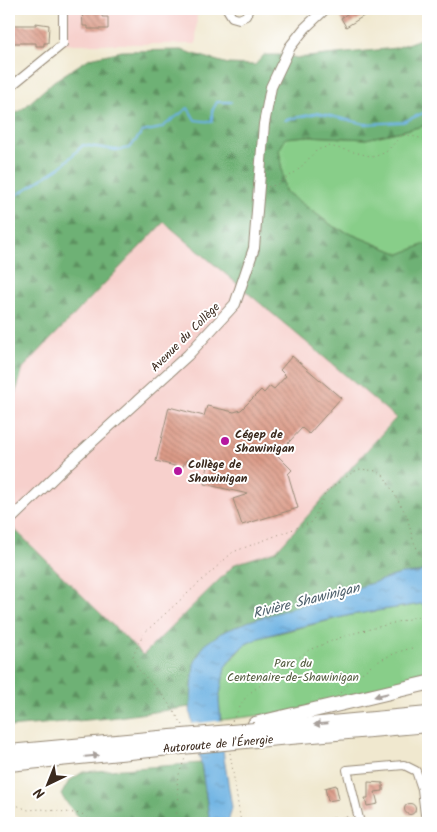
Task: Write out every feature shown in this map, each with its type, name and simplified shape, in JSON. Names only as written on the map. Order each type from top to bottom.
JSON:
[{"type":"highway","points":[[255,731],[337,706],[428,683]]},
{"type":"highway","name":"Autoroute de l'Énergie","points":[[9,764],[255,731],[428,714]]},
{"type":"highway","name":"Autoroute de l'Énergie","points":[[9,752],[159,744],[214,733],[255,731],[358,732],[428,725]]},
{"type":"highway","points":[[358,732],[428,732]]},
{"type":"street","points":[[9,88],[63,44],[63,9]]},
{"type":"street","points":[[227,9],[232,17],[239,19],[246,16],[249,9]]},
{"type":"street","name":"Avenue du Collège","points":[[9,521],[69,463],[188,355],[235,304],[254,248],[264,124],[271,87],[290,47],[304,28],[325,9]]},
{"type":"street","points":[[360,823],[347,770],[404,765],[416,771],[422,789],[426,823]]},
{"type":"path","points":[[260,186],[276,185],[298,171],[317,150],[329,146],[374,157],[386,152],[403,134],[428,140]]},
{"type":"path","points":[[185,729],[164,697],[138,669],[133,656],[144,634],[233,552],[312,522],[326,492],[352,472],[360,469],[377,471],[384,476],[407,516],[413,540],[420,555],[426,561],[428,560]]},
{"type":"path","points":[[231,727],[237,710],[247,695],[309,650],[347,635],[428,614]]},
{"type":"path","points":[[337,706],[340,693],[374,663],[388,655],[412,648]]},
{"type":"path","points":[[230,749],[232,778],[240,806],[241,823]]},
{"type":"path","points":[[173,823],[179,806],[177,780],[186,754]]},
{"type":"path","points":[[9,802],[28,810],[41,809],[82,814],[97,823]]},
{"type":"shaded area","points":[[63,9],[197,9],[196,44],[63,44]]},
{"type":"shaded area","name":"Collège de Shawinigan","points":[[164,222],[396,417],[276,551],[235,564],[143,655],[9,524],[9,417],[23,368]]},
{"type":"green space","points":[[428,36],[428,125],[366,139],[307,136],[286,138],[279,150],[285,191],[334,227],[400,254],[428,243],[428,568],[418,573],[401,574],[250,621],[221,633],[194,664],[190,707],[110,718],[9,727],[9,524],[143,655],[235,564],[276,551],[396,418],[164,222],[23,368],[9,416],[9,118],[25,107],[54,81],[90,58],[122,51],[181,50],[228,64],[255,65],[264,55],[285,55],[297,58],[396,48]]},
{"type":"green space","points":[[428,125],[428,243],[400,254],[334,227],[285,191],[279,150],[286,138],[307,136],[366,139]]},
{"type":"green space","name":"Parc du Centenaire-de-Shawinigan","points":[[422,604],[428,607],[428,675],[288,712],[221,720],[219,700],[225,667],[244,645],[259,638],[351,615]]},
{"type":"green space","points":[[201,763],[210,823],[82,823],[61,795],[69,781],[83,772]]},
{"type":"water","points":[[428,568],[428,607],[421,604],[351,615],[287,630],[259,638],[244,645],[234,655],[225,667],[219,700],[224,758],[232,807],[228,823],[210,823],[201,763],[190,712],[194,664],[204,645],[221,633],[250,621],[401,574],[418,573]]},
{"type":"pier","points":[[224,720],[226,750],[196,753],[190,724]]},
{"type":"building","points":[[82,9],[102,9],[102,17],[108,17],[108,29],[88,29],[88,26],[83,26]]},
{"type":"building","points":[[354,9],[375,9],[346,27],[341,18]]},
{"type":"building","points":[[36,23],[49,25],[48,43],[44,43],[44,46],[36,46],[36,43],[9,43],[9,25],[36,25]]},
{"type":"building","name":"Cégep de Shawinigan","points":[[292,356],[341,398],[309,434],[302,428],[277,455],[292,470],[288,474],[298,508],[242,525],[233,499],[248,494],[204,484],[208,466],[198,462],[186,460],[182,468],[156,461],[169,407],[204,416],[207,406],[234,412],[241,410],[261,390],[264,393],[270,386],[274,389],[286,376],[280,370]]},
{"type":"building","points":[[368,782],[383,783],[383,791],[375,792],[378,804],[367,806],[365,798],[368,798]]},
{"type":"building","points":[[336,785],[339,799],[328,801],[325,788]]},
{"type":"building","points":[[410,803],[416,809],[410,815],[404,809]]},
{"type":"building","points":[[347,817],[347,823],[324,823],[324,819]]},
{"type":"waterway","points":[[9,200],[62,166],[83,145],[116,150],[130,148],[142,132],[161,128],[188,108],[195,120],[212,122],[212,111],[217,102],[231,102]]},
{"type":"waterway","points":[[285,120],[318,113],[365,124],[403,122],[428,111]]},
{"type":"place","name":"Cégep de Shawinigan","points":[[225,441]]},
{"type":"place","name":"Collège de Shawinigan","points":[[178,471]]},
{"type":"water label","name":"Rivière Shawinigan","points":[[306,600]]}]
